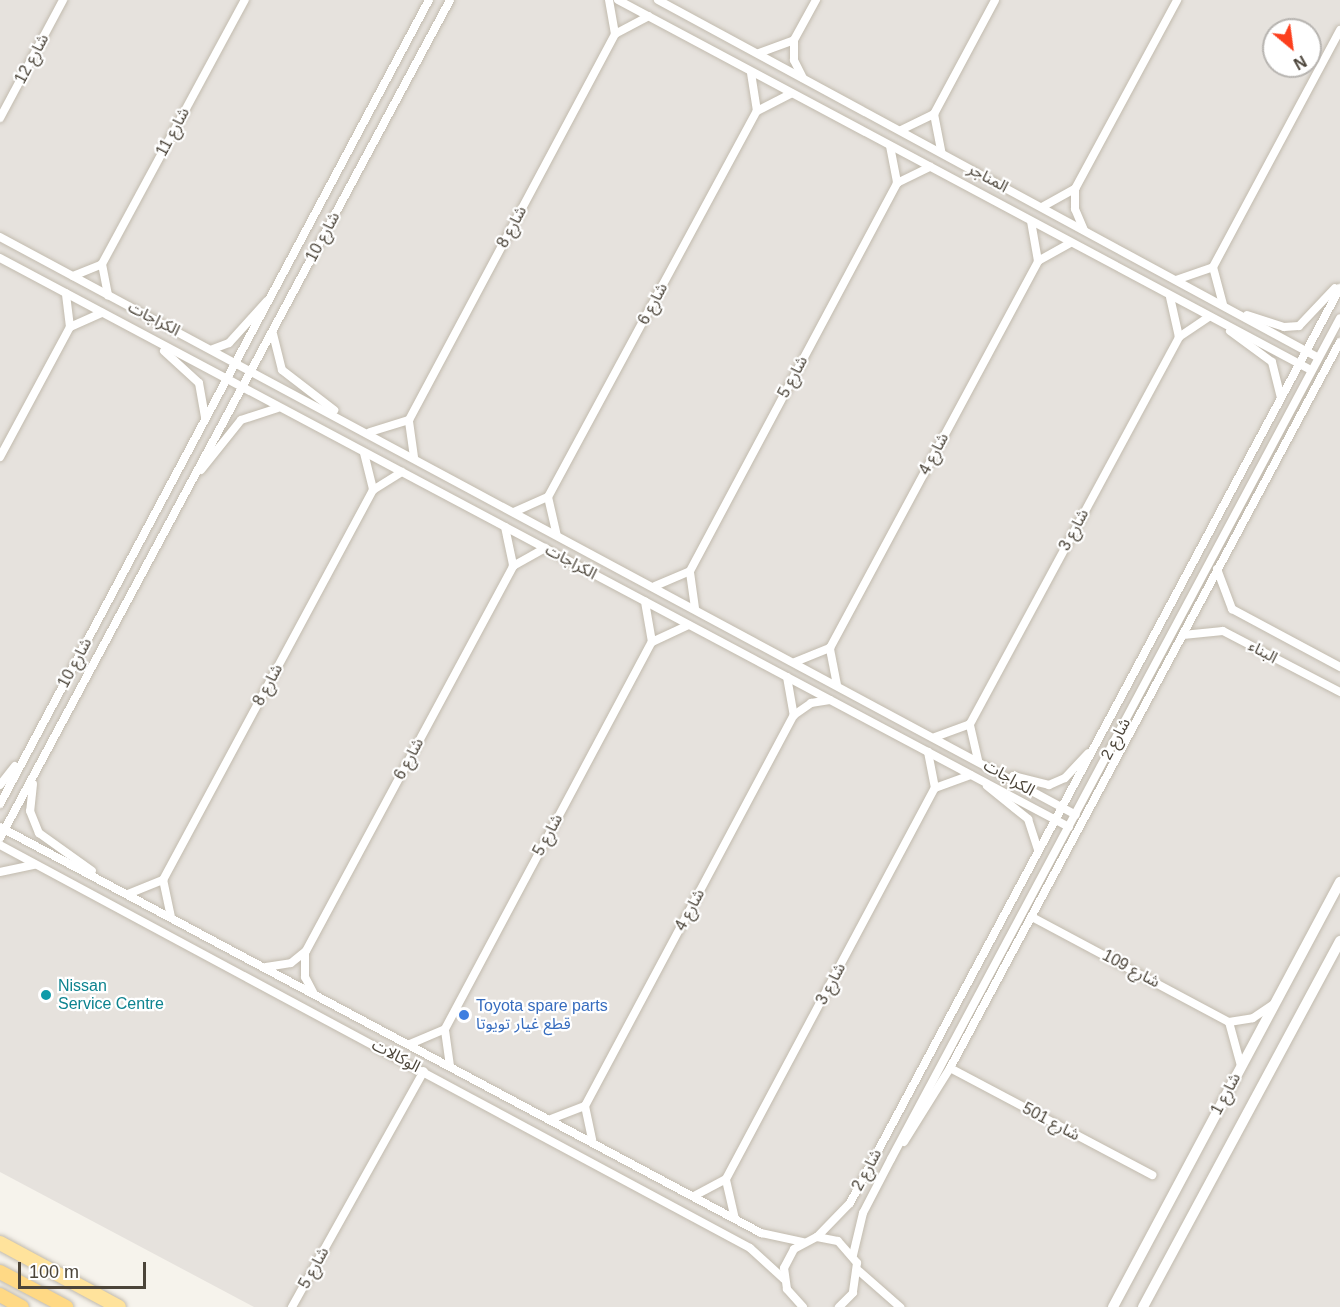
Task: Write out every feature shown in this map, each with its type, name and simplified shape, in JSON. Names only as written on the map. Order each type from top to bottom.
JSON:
[{"type":"highway","points":[[0,1272],[66,1307]]},
{"type":"highway","points":[[0,1295],[22,1307]]},
{"type":"main road","points":[[0,1244],[119,1307]]},
{"type":"street","name":"شارع 12","points":[[0,118],[63,0]]},
{"type":"street","name":"شارع 11","points":[[102,264],[245,0]]},
{"type":"street","name":"شارع 10","points":[[0,804],[429,0]]},
{"type":"street","name":"شارع 10","points":[[0,838],[2,828],[36,772],[450,0]]},
{"type":"street","points":[[609,0],[615,34],[649,16]]},
{"type":"street","name":"المناجر","points":[[618,0],[1311,370]]},
{"type":"street","name":"المناجر","points":[[659,0],[1317,357]]},
{"type":"street","points":[[803,78],[794,60],[794,40],[816,0]]},
{"type":"street","points":[[901,130],[934,114],[995,0]]},
{"type":"street","points":[[1084,230],[1075,209],[1075,189],[1177,0]]},
{"type":"street","points":[[1175,280],[1213,267],[1340,30]]},
{"type":"street","name":"شارع 8","points":[[409,420],[615,34]]},
{"type":"street","points":[[757,54],[794,40]]},
{"type":"street","points":[[751,73],[757,111],[791,94]]},
{"type":"street","name":"شارع 6","points":[[548,497],[757,111]]},
{"type":"street","points":[[934,114],[941,153]]},
{"type":"street","points":[[890,146],[897,183],[930,167]]},
{"type":"street","name":"شارع 5","points":[[690,571],[897,183]]},
{"type":"street","points":[[1042,207],[1075,189]]},
{"type":"street","points":[[1031,222],[1038,261],[1070,243]]},
{"type":"street","name":"الكراجات","points":[[0,237],[368,432],[1076,815]]},
{"type":"street","name":"الكراجات","points":[[0,258],[1069,827]]},
{"type":"street","name":"شارع 4","points":[[830,648],[1038,261]]},
{"type":"street","points":[[73,276],[102,264],[108,295]]},
{"type":"street","points":[[1213,267],[1223,305]]},
{"type":"street","name":"شارع 2","points":[[1237,313],[1284,327],[1299,326],[1340,286]]},
{"type":"street","name":"شارع 2","points":[[817,1238],[850,1203],[1340,286]]},
{"type":"street","points":[[0,457],[70,327],[66,293]]},
{"type":"street","points":[[1170,296],[1179,317],[1179,337]]},
{"type":"street","name":"شارع 10","points":[[213,349],[229,343],[271,297]]},
{"type":"street","points":[[70,327],[102,312]]},
{"type":"street","name":"شارع 3","points":[[970,724],[1179,337],[1209,317]]},
{"type":"street","name":"شارع 2","points":[[853,1255],[858,1227],[891,1159],[1076,815],[1317,357],[1340,318]]},
{"type":"street","name":"المناجر","points":[[1220,323],[1272,362],[1281,398]]},
{"type":"street","name":"الكراجات","points":[[273,331],[274,356],[282,370],[340,417]]},
{"type":"street","name":"شارع 2","points":[[891,1159],[950,1068],[1340,342]]},
{"type":"street","name":"الكراجات","points":[[158,344],[199,383],[204,424]]},
{"type":"street","name":"شارع 10","points":[[196,475],[241,420],[258,409],[280,408]]},
{"type":"street","points":[[368,432],[409,420],[414,458]]},
{"type":"street","points":[[364,453],[373,490]]},
{"type":"street","name":"شارع 8","points":[[163,880],[373,490],[402,472]]},
{"type":"street","points":[[514,512],[548,497],[556,533]]},
{"type":"street","points":[[505,527],[513,566],[544,548]]},
{"type":"street","name":"شارع 6","points":[[306,951],[513,566]]},
{"type":"street","name":"البناء","points":[[1217,569],[1232,609],[1340,667]]},
{"type":"street","points":[[654,586],[690,571],[695,608]]},
{"type":"street","points":[[645,602],[652,642],[688,625]]},
{"type":"street","name":"البناء","points":[[1183,635],[1223,631],[1340,692]]},
{"type":"street","name":"شارع 5","points":[[445,1029],[652,642]]},
{"type":"street","points":[[795,662],[830,648],[837,685]]},
{"type":"street","points":[[786,677],[795,715],[811,703],[830,700]]},
{"type":"street","name":"شارع 4","points":[[585,1106],[795,715]]},
{"type":"street","points":[[935,737],[970,724],[979,761]]},
{"type":"street","name":"شارع 10","points":[[0,784],[32,744]]},
{"type":"street","name":"شارع 2","points":[[1001,773],[1050,785],[1065,778],[1095,747]]},
{"type":"street","points":[[928,752],[935,788],[971,775]]},
{"type":"street","name":"الوكالات","points":[[36,772],[30,800],[34,825],[104,882]]},
{"type":"street","name":"الكراجات","points":[[983,781],[1028,819],[1038,852]]},
{"type":"street","name":"شارع 3","points":[[726,1179],[935,788]]},
{"type":"street","name":"الوكالات","points":[[2,828],[592,1140],[761,1233],[803,1242]]},
{"type":"street","name":"الوكالات","points":[[0,845],[750,1248],[784,1279]]},
{"type":"street","points":[[0,872],[36,865]]},
{"type":"street","points":[[128,894],[163,880],[171,917]]},
{"type":"street","name":"شارع 1","points":[[1113,1307],[1340,882]]},
{"type":"street","name":"شارع 109","points":[[1032,917],[1229,1022]]},
{"type":"street","name":"شارع 1","points":[[1143,1307],[1340,941]]},
{"type":"street","points":[[265,967],[283,966],[306,951]]},
{"type":"street","points":[[306,951],[303,968],[314,994]]},
{"type":"street","points":[[1240,1066],[1229,1022],[1253,1018],[1275,1004]]},
{"type":"street","points":[[410,1044],[445,1029],[450,1066]]},
{"type":"street","name":"شارع 501","points":[[950,1068],[1152,1175]]},
{"type":"street","name":"شارع 5","points":[[292,1307],[424,1071]]},
{"type":"street","points":[[551,1119],[585,1106],[592,1140]]},
{"type":"street","points":[[694,1196],[726,1179],[726,1199],[735,1218]]},
{"type":"street","points":[[803,1307],[791,1302],[784,1279],[788,1258],[803,1242],[817,1238],[838,1241],[853,1255],[858,1271],[876,1292],[900,1307]]},
{"type":"street","points":[[839,1307],[854,1293],[858,1271]]},
{"type":"shaded area","points":[[0,0],[1340,0],[1340,1307],[254,1307],[0,1172]]},
{"type":"place","name":"Nissan Service Centre","points":[[46,995]]},
{"type":"place","name":"Toyota spare parts قطع غيار تويوتا","points":[[464,1015]]}]
